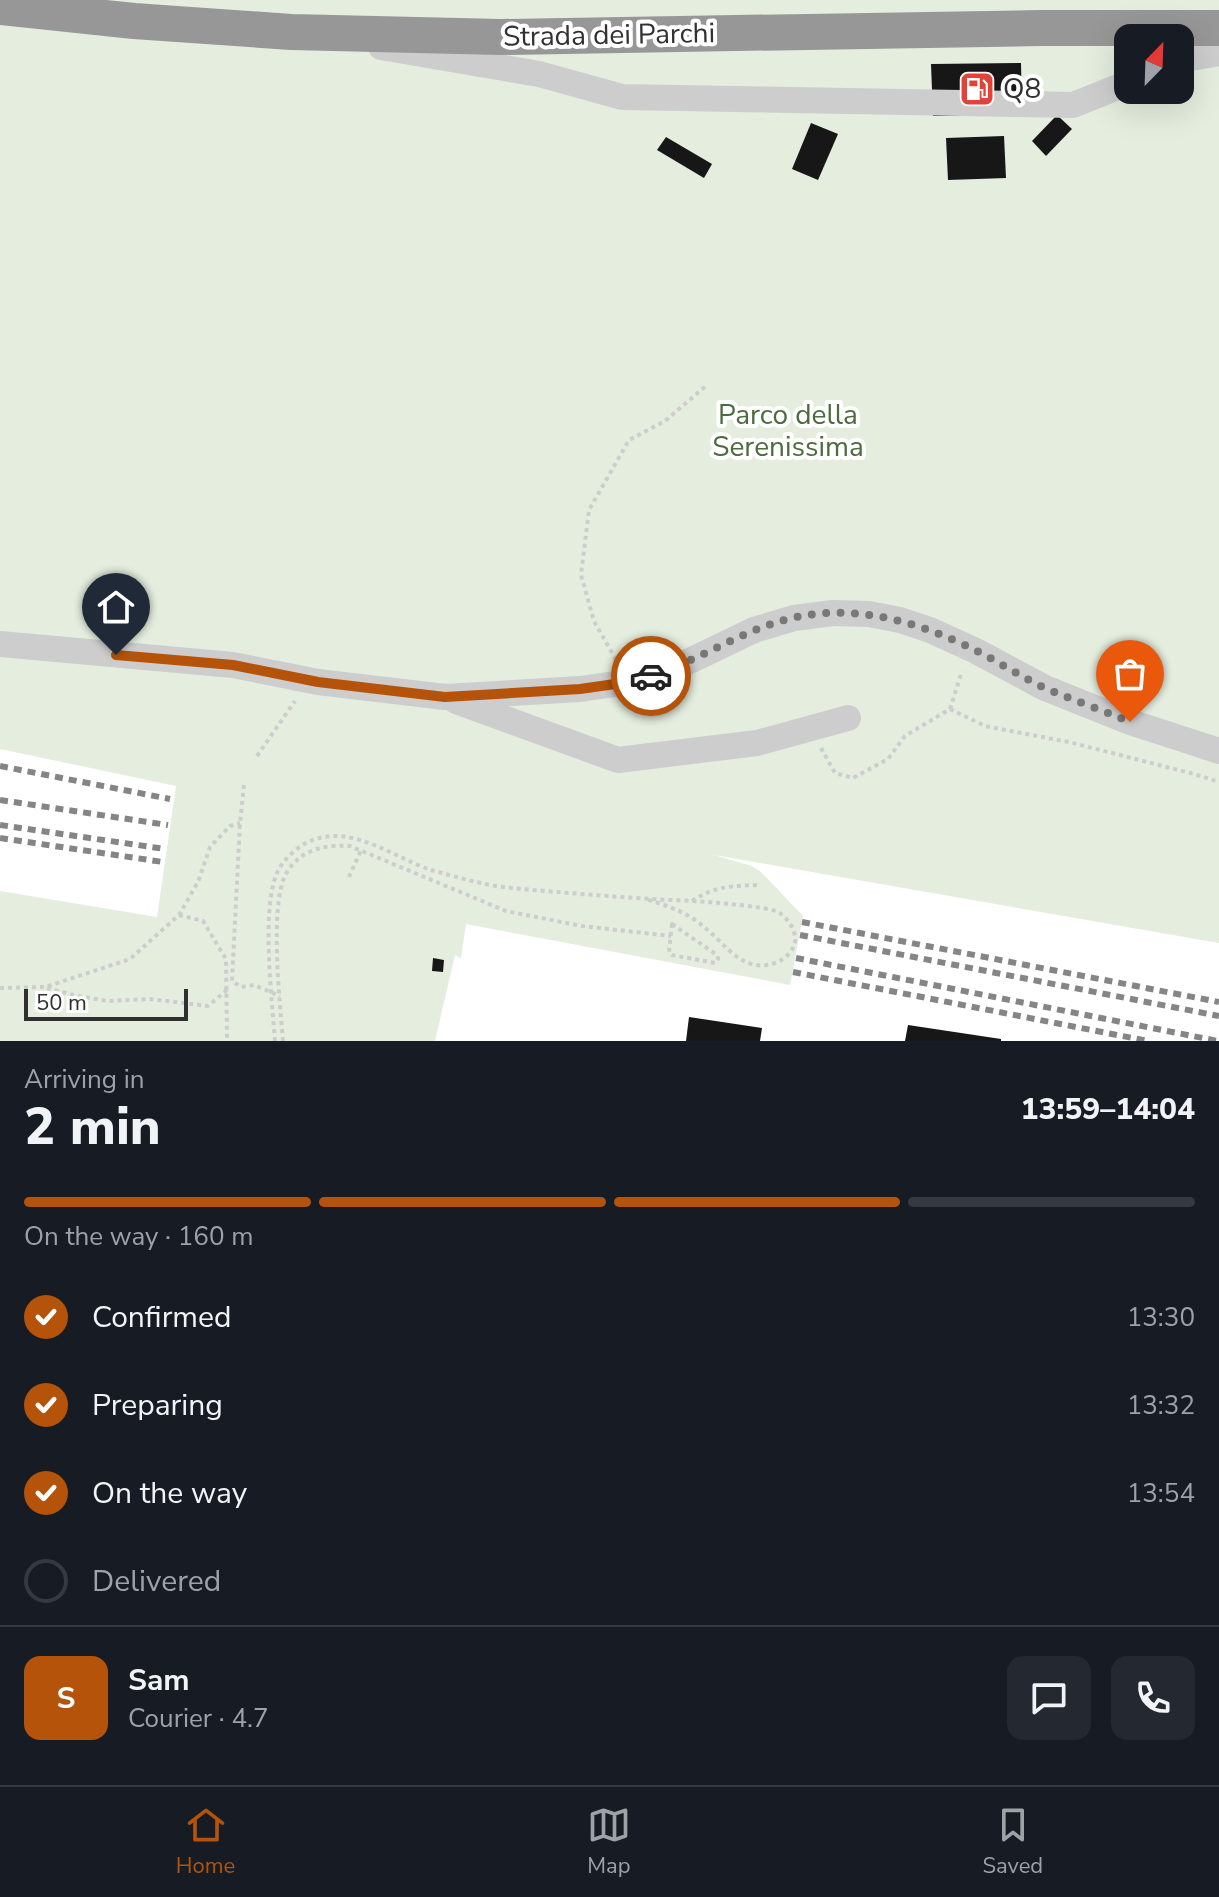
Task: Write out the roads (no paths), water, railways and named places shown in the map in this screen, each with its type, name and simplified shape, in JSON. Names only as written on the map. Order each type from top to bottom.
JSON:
[{"type":"highway","name":"Strada dei Parchi","points":[[0,7],[134,21],[291,32],[501,37],[1219,28]]},
{"type":"lane","points":[[291,32],[539,74],[622,97],[1073,105],[1114,89]]},
{"type":"lane","points":[[1194,57],[1219,53]]},
{"type":"lane","points":[[0,644],[233,665],[318,682],[445,697],[580,689],[629,682],[675,668],[754,630],[794,618],[833,613],[869,614],[900,620],[970,647],[1045,688],[1130,722],[1219,751]]},
{"type":"lane","points":[[445,697],[618,760],[757,743],[848,718]]},
{"type":"railway","points":[[0,766],[170,799]]},
{"type":"railway","points":[[0,800],[168,825]]},
{"type":"railway","points":[[0,825],[165,849]]},
{"type":"railway","points":[[0,838],[163,862]]},
{"type":"railway","points":[[802,922],[1219,1002]]},
{"type":"railway","points":[[800,935],[1219,1016]]},
{"type":"railway","points":[[796,958],[1218,1041]]},
{"type":"railway","points":[[793,972],[1148,1041]]},
{"type":"place","name":"Q8","points":[[977,89]]},
{"type":"park label","name":"Parco della Serenissima","points":[[788,431]]}]
